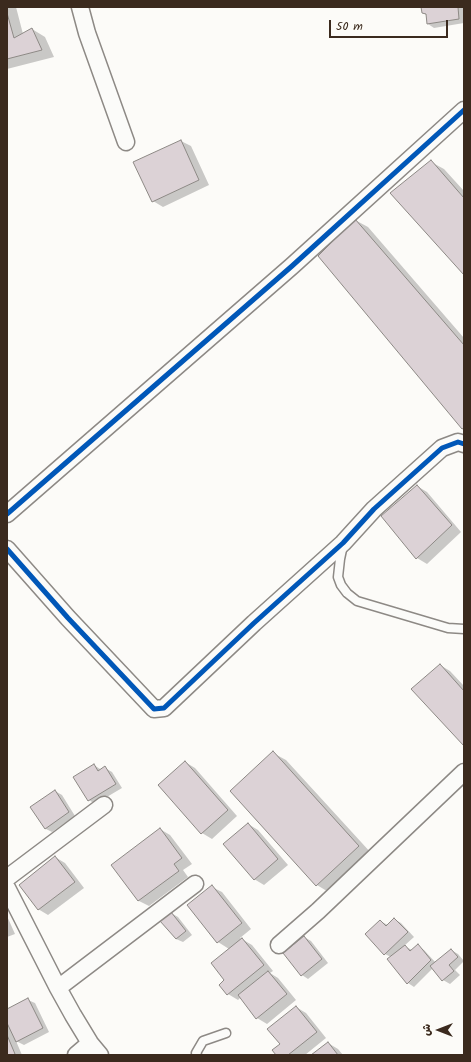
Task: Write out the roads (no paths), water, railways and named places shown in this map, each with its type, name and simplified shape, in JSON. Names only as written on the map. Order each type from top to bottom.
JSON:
[{"type":"street","points":[[80,7],[87,33],[126,142]]},
{"type":"street","points":[[7,514],[292,266],[464,110]]},
{"type":"street","points":[[7,548],[68,618],[154,709],[164,708],[254,623],[343,543],[374,509],[442,448],[458,442],[464,444]]},
{"type":"street","points":[[279,945],[318,911],[464,772]]},
{"type":"street","points":[[7,878],[104,805]]},
{"type":"street","points":[[58,988],[195,884]]},
{"type":"street","points":[[7,888],[73,1016],[95,1049],[76,1055]]},
{"type":"lane","points":[[343,543],[338,577],[341,585],[347,593],[357,601],[448,628],[464,629]]},
{"type":"lane","points":[[197,1055],[196,1053],[203,1041],[226,1033]]}]
